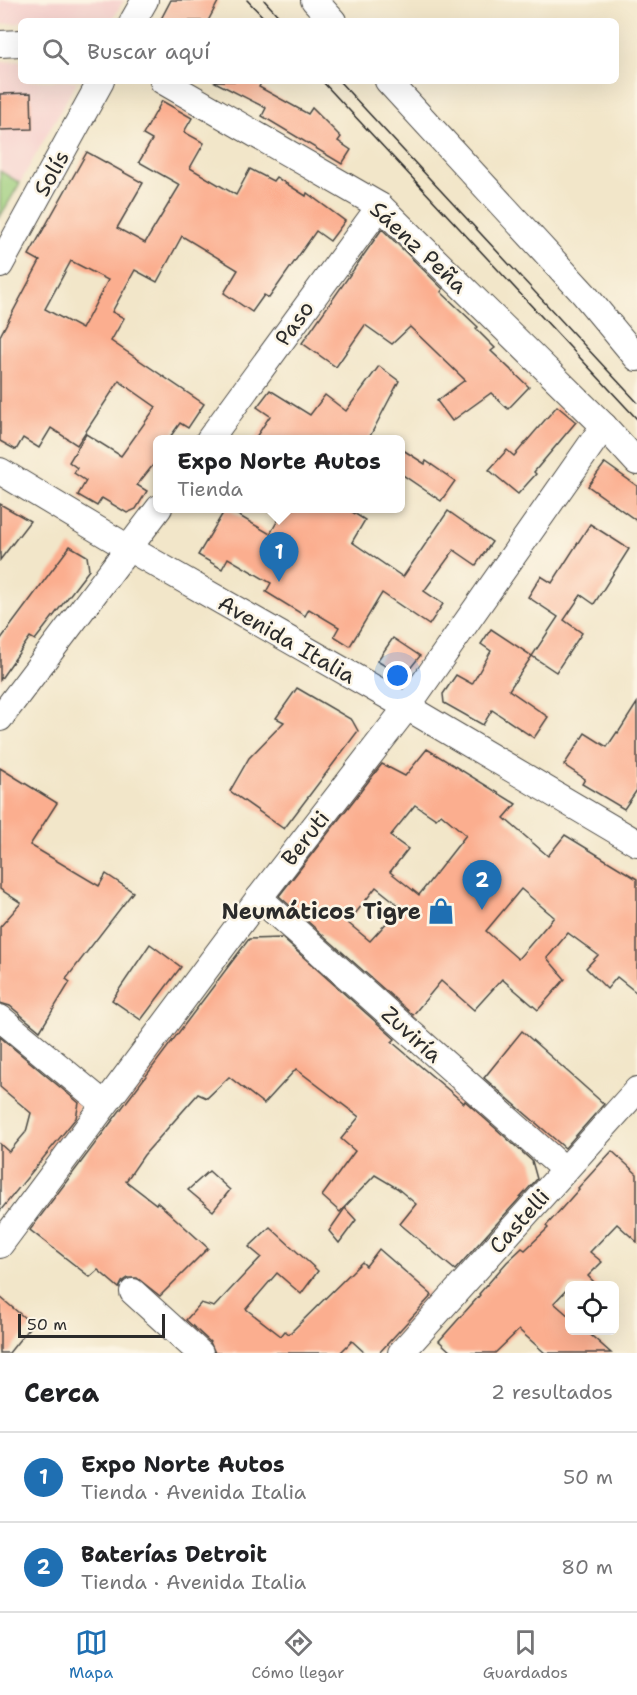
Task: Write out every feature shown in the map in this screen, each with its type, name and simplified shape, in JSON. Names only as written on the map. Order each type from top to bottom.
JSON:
[{"type":"street","points":[[135,18],[145,0]]},
{"type":"street","points":[[314,0],[330,18]]},
{"type":"street","points":[[0,44],[18,43]]},
{"type":"street","name":"Solís","points":[[4,252],[99,84]]},
{"type":"street","name":"Sáenz Peña","points":[[168,84],[380,206],[604,426],[637,462]]},
{"type":"street","points":[[391,84],[584,294],[637,358]]},
{"type":"street","name":"Paso","points":[[213,435],[380,206]]},
{"type":"street","name":"Beruti","points":[[4,1230],[104,1104],[259,897],[407,707],[604,426]]},
{"type":"street","name":"Avenida Italia","points":[[0,471],[637,843]]},
{"type":"street","points":[[0,718],[155,513]]},
{"type":"street","name":"Zuviría","points":[[259,897],[565,1170]]},
{"type":"street","points":[[0,1018],[104,1104]]},
{"type":"street","name":"Castelli","points":[[401,1353],[637,1090]]},
{"type":"street","points":[[133,1292],[200,1353]]},
{"type":"shaded area","points":[[0,0],[124,0],[112,18],[18,18],[18,23],[0,24]]},
{"type":"shaded area","points":[[18,61],[18,84],[75,84],[20,183],[0,171],[0,62]]},
{"type":"green space","points":[[0,171],[20,183],[0,217]]},
{"type":"building","points":[[171,0],[219,0],[210,18],[162,18]]},
{"type":"building","points":[[219,84],[260,84],[259,87],[308,114],[312,108],[341,137],[338,141],[351,150],[342,164],[262,116],[266,108]]},
{"type":"building","points":[[31,93],[32,129],[0,130],[0,94]]},
{"type":"building","points":[[162,101],[192,118],[184,132],[204,143],[190,168],[236,195],[250,169],[273,181],[276,177],[306,196],[307,193],[345,221],[330,241],[316,231],[269,298],[264,295],[252,312],[224,293],[238,270],[182,236],[157,282],[135,270],[112,312],[124,318],[111,341],[204,404],[188,428],[180,423],[172,435],[153,435],[153,465],[137,485],[147,491],[136,509],[127,513],[102,498],[97,506],[78,495],[86,481],[74,473],[77,468],[69,462],[86,434],[121,456],[156,407],[119,381],[77,445],[51,428],[39,448],[23,438],[16,450],[0,441],[0,336],[40,261],[29,255],[87,152],[143,183],[117,228],[145,243],[180,185],[139,162],[152,140],[143,135]],"holes":[[[71,261],[108,280],[82,329],[45,309]]]},
{"type":"building","points":[[382,229],[443,289],[441,292],[478,327],[476,329],[495,348],[491,351],[529,387],[508,409],[491,393],[452,421],[437,401],[465,380],[410,327],[392,344],[365,325],[336,367],[302,343]]},
{"type":"building","points":[[379,366],[399,381],[371,435],[257,435],[270,416],[257,407],[270,390],[310,415],[325,395],[346,411]]},
{"type":"building","points":[[557,406],[576,422],[518,494],[489,470],[507,450],[514,456]]},
{"type":"building","points":[[405,451],[425,464],[426,461],[455,481],[441,501],[405,476]]},
{"type":"building","points":[[605,463],[637,486],[637,521],[588,486]]},
{"type":"building","points":[[0,504],[30,521],[0,560]]},
{"type":"building","points":[[448,511],[492,542],[476,565],[454,550],[424,591],[443,604],[429,625],[382,593],[350,646],[334,636],[339,627],[309,609],[305,616],[266,592],[271,583],[228,558],[222,569],[198,555],[223,513],[234,513],[270,534],[282,513],[354,513],[365,520],[352,542],[403,577]]},
{"type":"building","points":[[590,524],[629,549],[594,604],[581,595],[564,620],[582,633],[556,672],[532,656],[558,617],[528,597],[541,576],[552,583]]},
{"type":"building","points":[[70,546],[87,556],[89,570],[35,640],[30,637],[0,680],[0,640]]},
{"type":"building","points":[[491,629],[532,656],[509,690],[548,717],[534,738],[492,710],[483,725],[444,703],[443,694],[456,675],[472,684],[491,651],[481,644]]},
{"type":"building","points":[[393,638],[420,656],[408,671],[397,673],[377,661]]},
{"type":"building","points":[[297,688],[352,720],[358,731],[284,829],[230,791],[249,758],[284,722],[276,718]]},
{"type":"building","points":[[637,703],[637,790],[624,809],[582,784],[585,779],[564,765],[585,733],[607,747]]},
{"type":"building","points":[[427,749],[516,804],[504,818],[548,856],[565,835],[637,879],[637,993],[617,977],[607,989],[586,968],[598,955],[568,933],[547,958],[565,979],[538,1010],[502,979],[474,1010],[441,981],[413,1015],[279,896],[382,764],[405,776]],"holes":[[[415,805],[436,819],[441,814],[466,835],[419,895],[390,872],[408,849],[390,836]],[[376,887],[401,907],[370,941],[348,923]],[[521,889],[554,917],[518,959],[486,931]]]},
{"type":"building","points":[[0,768],[57,803],[30,845],[99,886],[106,874],[133,892],[66,979],[70,982],[40,1031],[10,1006],[0,1003],[0,927],[21,903],[0,889]]},
{"type":"building","points":[[282,938],[395,1039],[392,1042],[464,1103],[465,1101],[532,1161],[537,1179],[455,1270],[400,1224],[416,1204],[397,1188],[375,1175],[340,1212],[322,1196],[355,1151],[341,1139],[359,1117],[296,1069],[264,1104],[229,1077],[207,1098],[198,1094],[144,1155],[126,1181],[156,1204],[157,1202],[208,1248],[160,1296],[137,1278],[128,1278],[119,1288],[98,1270],[90,1277],[30,1230],[249,939]]},
{"type":"building","points":[[150,944],[181,967],[141,1020],[112,1000]]},
{"type":"building","points":[[522,1031],[604,1104],[565,1148],[484,1078]]},
{"type":"building","points":[[0,1037],[79,1103],[76,1118],[0,1211],[0,1144],[9,1152],[26,1132],[31,1113],[0,1087]]},
{"type":"building","points":[[612,1151],[637,1174],[637,1242],[617,1224],[590,1252],[602,1262],[588,1276],[593,1281],[565,1281],[565,1291],[554,1303],[565,1313],[565,1335],[591,1335],[611,1353],[545,1353],[519,1330],[495,1353],[452,1353],[439,1341],[507,1262],[522,1248],[525,1250],[548,1228],[546,1226]]},
{"type":"building","points":[[209,1171],[230,1190],[213,1211],[188,1190]]},
{"type":"building","points":[[345,1208],[356,1220],[339,1243],[329,1231]]},
{"type":"building","points":[[270,1227],[318,1271],[301,1294],[277,1273],[246,1309],[281,1336],[285,1331],[289,1334],[362,1262],[366,1266],[379,1249],[432,1295],[379,1353],[365,1353],[352,1341],[340,1353],[215,1353],[210,1342],[186,1320],[201,1303],[214,1307],[261,1257],[249,1247]]},
{"type":"building","points":[[0,1297],[32,1324],[9,1353],[0,1353]]},
{"type":"tram line","points":[[247,0],[264,18]]},
{"type":"tram line","points":[[264,0],[280,18]]},
{"type":"tram line","points":[[325,84],[637,419]]},
{"type":"tram line","points":[[342,84],[637,402]]},
{"type":"place","name":"Expo Norte Autos","points":[[279,582]]},
{"type":"place","name":"Baterías Detroit","points":[[482,910]]},
{"type":"place","name":"Neumáticos Tigre","points":[[441,911]]}]
